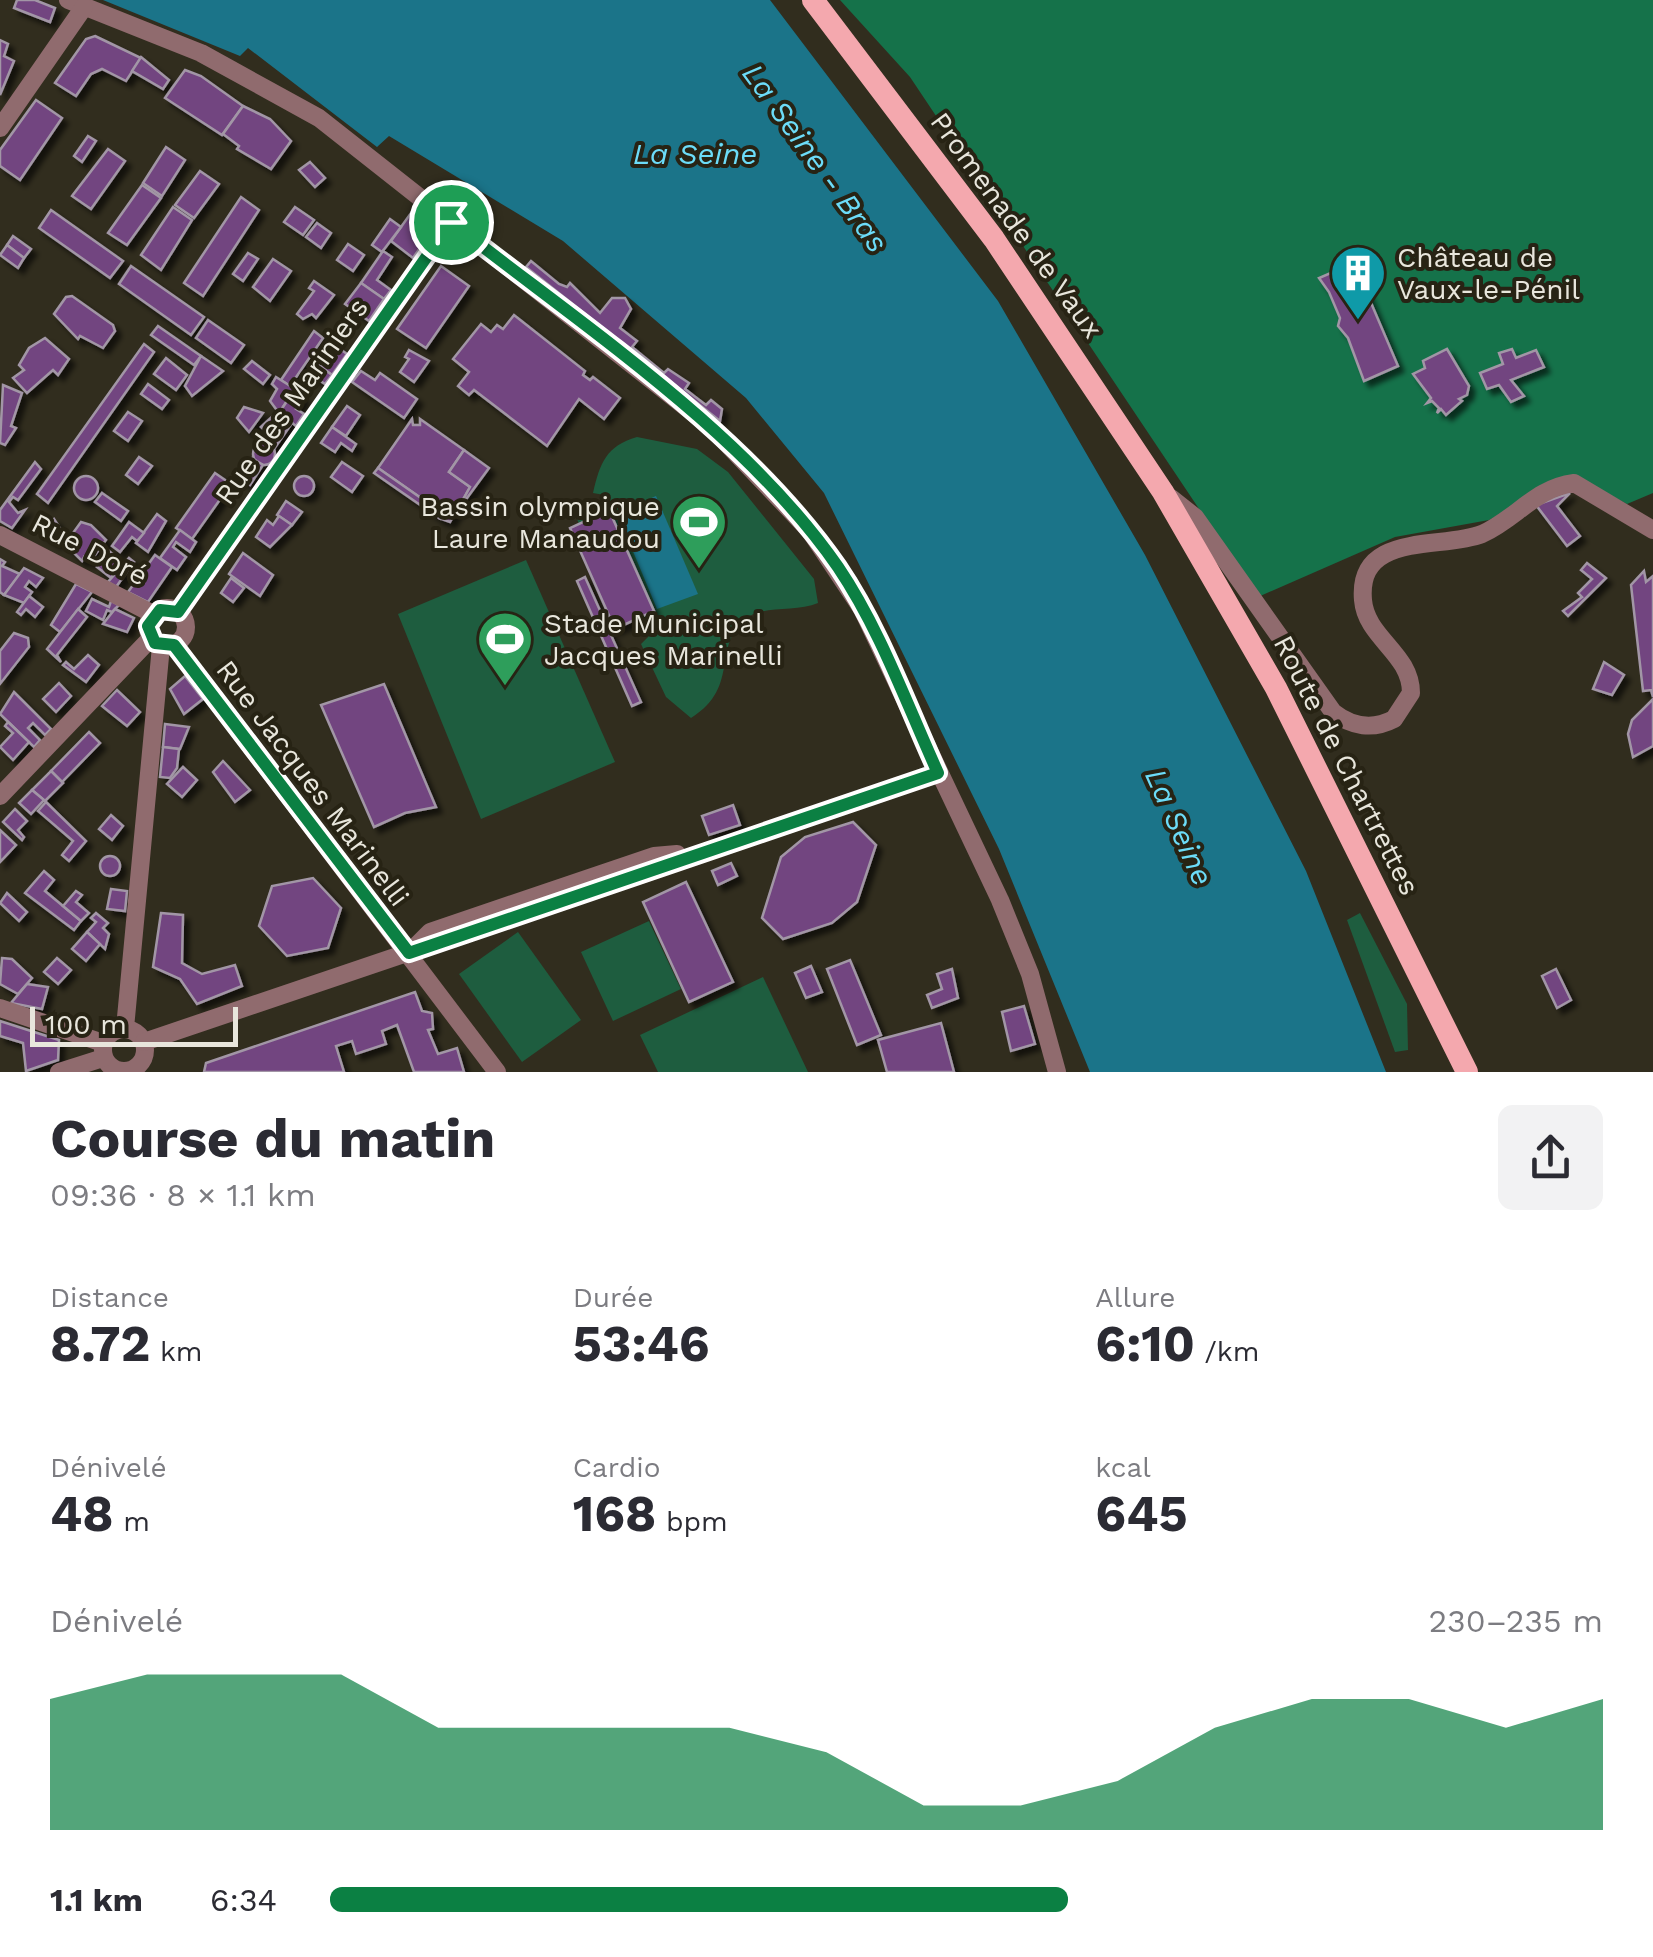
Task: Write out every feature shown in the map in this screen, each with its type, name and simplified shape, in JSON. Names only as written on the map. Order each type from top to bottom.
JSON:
[{"type":"main road","name":"Promenade de Vaux","points":[[814,0],[994,239],[1163,492]]},
{"type":"main road","name":"Route de Chartrettes","points":[[1163,492],[1276,688],[1467,1072]]},
{"type":"street","points":[[0,128],[76,3],[201,53],[319,118],[712,428],[810,531],[862,610],[1000,900],[1030,974],[1058,1072]]},
{"type":"street","name":"Rue des Mariniers","points":[[178,612],[451,222]]},
{"type":"street","points":[[1163,492],[1195,517],[1333,712],[1349,723],[1366,726],[1394,719],[1408,704],[1410,693],[1406,669],[1364,610],[1365,579],[1382,556],[1413,543],[1478,536],[1546,490],[1574,483],[1653,530]]},
{"type":"street","name":"Rue Doré","points":[[0,535],[152,614]]},
{"type":"street","points":[[0,796],[162,643],[186,630],[178,612],[166,608],[152,614],[148,626],[162,643],[124,1028]]},
{"type":"street","name":"Rue Jacques Marinelli","points":[[162,643],[409,953],[497,1072]]},
{"type":"street","points":[[144,1042],[409,953],[430,932],[616,868],[654,856],[710,852],[938,773]]},
{"type":"street","points":[[0,1008],[103,1051],[122,1072],[141,1063],[144,1042],[136,1032],[124,1028],[111,1032],[103,1051],[59,1072]]},
{"type":"green space","points":[[840,0],[1653,0],[1653,493],[1627,504],[1575,476],[1489,520],[1395,537],[1258,597],[910,77]]},
{"type":"green space","name":"Bassin olympique Laure Manaudou","points":[[637,437],[697,449],[728,472],[814,579],[818,603],[756,613],[738,627],[731,638],[716,692],[691,718],[666,697],[641,644],[650,635],[643,617],[615,629],[570,528],[579,524],[577,519],[585,516],[587,520],[609,511],[610,496],[593,493],[598,473],[611,451]]},
{"type":"green space","name":"Stade Municipal Jacques Marinelli","points":[[526,560],[615,762],[481,819],[398,614]]},
{"type":"green space","points":[[1360,913],[1407,1004],[1408,1050],[1395,1052],[1347,920]]},
{"type":"green space","points":[[649,921],[681,989],[613,1021],[581,952]]},
{"type":"green space","points":[[518,932],[581,1020],[522,1062],[459,974]]},
{"type":"green space","points":[[763,977],[808,1072],[658,1072],[640,1035]]},
{"type":"water","name":"La Seine","points":[[103,0],[770,0],[998,301],[1145,555],[1306,871],[1386,1072],[1090,1072],[999,849],[824,493],[746,398],[563,241],[389,136],[377,147],[248,48],[240,56]]},
{"type":"water","points":[[656,496],[698,594],[657,609],[617,513]]},
{"type":"building","points":[[17,0],[35,0],[55,8],[50,22],[14,8]]},
{"type":"building","points":[[95,36],[141,58],[126,81],[102,69],[91,74],[76,96],[55,83],[86,39]]},
{"type":"building","points":[[0,40],[8,44],[4,56],[14,61],[0,95]]},
{"type":"building","points":[[141,57],[169,80],[163,89],[132,71]]},
{"type":"building","points":[[185,70],[201,76],[243,106],[222,135],[165,98]]},
{"type":"building","points":[[36,100],[62,118],[20,180],[0,166],[0,150]]},
{"type":"building","points":[[243,106],[270,119],[291,141],[271,169],[237,149],[239,146],[223,134]]},
{"type":"building","points":[[88,136],[96,141],[82,162],[74,156]]},
{"type":"building","points":[[166,147],[185,160],[162,196],[143,183]]},
{"type":"building","points":[[108,149],[125,161],[91,209],[72,196]]},
{"type":"building","points":[[310,162],[325,178],[315,187],[299,170]]},
{"type":"building","points":[[200,171],[219,184],[194,218],[175,205]]},
{"type":"building","points":[[142,185],[161,198],[127,245],[108,233]]},
{"type":"building","points":[[241,197],[259,210],[203,296],[184,283]]},
{"type":"building","points":[[416,206],[433,219],[434,228],[413,258],[391,241]]},
{"type":"building","points":[[173,207],[192,220],[161,270],[141,255]]},
{"type":"building","points":[[295,207],[314,220],[303,235],[284,222]]},
{"type":"building","points":[[51,210],[123,261],[110,278],[39,228]]},
{"type":"building","points":[[390,219],[401,227],[382,252],[372,245]]},
{"type":"building","points":[[317,223],[331,233],[321,248],[306,237]]},
{"type":"building","points":[[13,236],[31,249],[24,258],[7,245]]},
{"type":"building","points":[[348,244],[364,255],[353,271],[337,260]]},
{"type":"building","points":[[7,245],[24,258],[18,268],[0,255]]},
{"type":"building","points":[[383,251],[392,257],[377,280],[391,290],[384,299],[361,283]]},
{"type":"building","points":[[248,253],[258,259],[243,281],[233,274]]},
{"type":"building","points":[[273,259],[291,271],[270,301],[253,287]]},
{"type":"building","points":[[531,261],[559,284],[567,287],[570,283],[600,313],[612,298],[625,298],[631,309],[620,328],[637,341],[632,347],[664,373],[668,369],[689,383],[685,389],[706,405],[711,400],[722,409],[720,421],[526,267]]},
{"type":"building","name":"Château de Vaux-le-Pénil","points":[[1354,263],[1398,366],[1364,381],[1348,338],[1338,326],[1340,318],[1329,292],[1319,278]]},
{"type":"building","points":[[131,266],[204,317],[191,335],[119,284]]},
{"type":"building","points":[[441,266],[469,286],[426,348],[397,329]]},
{"type":"building","points":[[314,281],[334,295],[316,318],[312,314],[303,319],[297,314],[314,291],[309,288]]},
{"type":"building","points":[[361,283],[384,299],[369,321],[345,304]]},
{"type":"building","points":[[72,296],[113,325],[115,331],[103,348],[80,336],[78,339],[54,314],[66,297]]},
{"type":"building","points":[[514,315],[585,371],[583,375],[590,380],[593,377],[620,398],[604,419],[579,399],[547,446],[474,390],[469,395],[458,386],[469,372],[453,359],[481,324],[491,332],[497,325],[503,329]]},
{"type":"building","points":[[208,320],[244,345],[231,363],[196,338]]},
{"type":"building","points":[[158,326],[201,356],[194,365],[151,335]]},
{"type":"building","points":[[314,331],[323,338],[290,386],[281,380]]},
{"type":"building","points":[[45,338],[69,359],[58,375],[53,370],[27,393],[13,378],[24,370],[19,365],[29,348]]},
{"type":"building","points":[[144,344],[154,352],[48,503],[37,494]]},
{"type":"building","points":[[336,346],[347,354],[332,375],[321,367]]},
{"type":"building","points":[[1447,349],[1469,386],[1467,395],[1446,415],[1441,409],[1437,413],[1439,408],[1432,401],[1427,403],[1431,398],[1413,374],[1425,368],[1423,361]]},
{"type":"building","points":[[1512,349],[1516,358],[1536,350],[1544,367],[1511,380],[1524,396],[1511,402],[1499,385],[1487,389],[1480,373],[1503,364],[1499,353]]},
{"type":"building","points":[[409,350],[429,361],[414,382],[400,372],[409,359],[405,357]]},
{"type":"building","points":[[201,356],[223,371],[192,396],[185,386]]},
{"type":"building","points":[[166,358],[187,375],[176,390],[154,374]]},
{"type":"building","points":[[252,361],[270,375],[263,384],[244,369]]},
{"type":"building","points":[[314,362],[332,375],[325,384],[307,372]]},
{"type":"building","points":[[361,371],[375,380],[380,373],[417,399],[404,418],[352,382]]},
{"type":"building","points":[[276,377],[295,389],[279,413],[270,401],[277,389],[272,384]]},
{"type":"building","points":[[148,384],[169,400],[162,409],[141,394]]},
{"type":"building","points":[[3,385],[22,393],[11,426],[16,428],[5,445],[0,443]]},
{"type":"building","points":[[295,389],[303,399],[296,409],[304,414],[296,426],[279,413]]},
{"type":"building","points":[[347,406],[360,415],[346,436],[332,427]]},
{"type":"building","points":[[244,407],[263,413],[249,432],[237,418]]},
{"type":"building","points":[[128,412],[142,421],[128,441],[114,431]]},
{"type":"building","points":[[277,412],[292,423],[274,449],[264,442],[269,434],[261,427]]},
{"type":"building","points":[[412,419],[413,425],[420,425],[420,419],[464,450],[449,472],[470,487],[450,522],[439,518],[438,510],[378,468]]},
{"type":"building","points":[[332,427],[356,444],[352,451],[341,443],[335,452],[321,443]]},
{"type":"building","points":[[264,443],[272,446],[272,462],[264,465],[256,462],[253,454],[256,446]]},
{"type":"building","points":[[464,450],[489,468],[456,513],[470,487],[449,472]]},
{"type":"building","points":[[139,457],[152,466],[138,484],[126,475]]},
{"type":"building","points":[[252,458],[263,465],[250,485],[234,474]]},
{"type":"building","points":[[35,462],[41,469],[18,500],[13,497],[9,502],[18,513],[25,510],[12,528],[0,521],[0,510]]},
{"type":"building","points":[[342,462],[363,476],[352,492],[331,477]]},
{"type":"building","points":[[378,468],[438,510],[439,518],[374,473]]},
{"type":"building","points":[[215,473],[231,484],[192,539],[176,528]]},
{"type":"building","points":[[86,476],[95,479],[95,497],[86,500],[77,497],[74,488],[77,479]]},
{"type":"building","points":[[304,476],[314,486],[304,496],[294,486]]},
{"type":"building","points":[[102,493],[128,511],[121,521],[95,502]]},
{"type":"building","points":[[1570,493],[1557,506],[1580,536],[1567,546],[1536,505]]},
{"type":"building","points":[[286,501],[302,512],[292,525],[277,515]]},
{"type":"building","points":[[609,510],[654,611],[615,629],[570,528]]},
{"type":"building","points":[[157,514],[166,521],[148,552],[136,543]]},
{"type":"building","points":[[279,516],[292,525],[270,547],[256,537],[267,520],[273,525]]},
{"type":"building","points":[[54,519],[63,533],[56,543],[41,533]]},
{"type":"building","points":[[81,522],[91,525],[106,540],[90,562],[84,557],[82,561],[65,544]]},
{"type":"building","points":[[129,522],[144,533],[137,541],[132,537],[120,552],[112,546]]},
{"type":"building","points":[[180,530],[196,542],[190,552],[176,542],[173,547],[186,557],[177,570],[160,558]]},
{"type":"building","points":[[109,551],[122,562],[111,578],[97,567]]},
{"type":"building","points":[[243,553],[273,575],[260,596],[229,574]]},
{"type":"building","points":[[155,555],[172,567],[148,602],[128,592]]},
{"type":"building","points":[[129,558],[134,562],[116,587],[108,582]]},
{"type":"building","points":[[0,559],[5,562],[2,566],[20,574],[4,595],[0,592]]},
{"type":"building","points":[[1587,563],[1606,578],[1568,616],[1563,611],[1582,597],[1578,593],[1592,579],[1581,570]]},
{"type":"building","points":[[24,568],[43,578],[36,587],[29,581],[25,587],[32,592],[24,603],[4,595]]},
{"type":"building","points":[[1644,571],[1646,582],[1653,576],[1653,697],[1651,690],[1643,691],[1631,585]]},
{"type":"building","points":[[585,577],[641,702],[632,706],[577,581]]},
{"type":"building","points":[[231,578],[244,588],[233,602],[221,593]]},
{"type":"building","points":[[76,584],[92,592],[60,632],[51,625]]},
{"type":"building","points":[[29,596],[43,607],[35,617],[26,609],[21,615],[17,612]]},
{"type":"building","points":[[92,599],[109,607],[111,601],[119,605],[112,612],[107,610],[103,620],[86,611]]},
{"type":"building","points":[[78,609],[87,617],[57,655],[61,662],[47,649]]},
{"type":"building","points":[[115,609],[134,618],[127,632],[103,624]]},
{"type":"building","points":[[14,633],[28,638],[29,647],[0,684],[0,651]]},
{"type":"building","points":[[88,655],[99,665],[86,682],[63,665],[66,662],[74,669]]},
{"type":"building","points":[[1604,662],[1624,675],[1612,695],[1593,689]]},
{"type":"building","points":[[185,676],[203,699],[184,714],[170,689]]},
{"type":"building","points":[[59,683],[71,696],[56,712],[43,699]]},
{"type":"building","points":[[384,684],[436,807],[405,813],[374,827],[321,705]]},
{"type":"building","points":[[117,690],[140,712],[127,726],[102,706]]},
{"type":"building","points":[[14,692],[51,729],[45,735],[33,723],[28,728],[40,740],[34,747],[0,714]]},
{"type":"building","points":[[1653,699],[1653,746],[1633,757],[1628,734],[1632,720]]},
{"type":"building","points":[[8,722],[29,742],[13,760],[0,747],[13,733],[5,726]]},
{"type":"building","points":[[165,724],[189,727],[180,749],[163,747]]},
{"type":"building","points":[[89,732],[100,743],[62,782],[51,771]]},
{"type":"building","points":[[163,747],[179,749],[177,768],[170,778],[160,777]]},
{"type":"building","points":[[223,761],[250,790],[235,802],[213,772]]},
{"type":"building","points":[[183,767],[197,780],[182,797],[167,784]]},
{"type":"building","points":[[51,771],[63,783],[45,801],[32,790]]},
{"type":"building","points":[[32,790],[44,800],[31,814],[19,803]]},
{"type":"building","points":[[46,802],[86,841],[69,861],[62,855],[73,841],[38,811]]},
{"type":"building","points":[[733,805],[740,825],[709,835],[702,816]]},
{"type":"building","points":[[15,809],[27,821],[18,830],[22,840],[3,822]]},
{"type":"building","points":[[111,815],[123,826],[112,840],[99,829]]},
{"type":"building","points":[[853,822],[876,845],[857,902],[832,923],[783,939],[762,918],[781,857],[805,837]]},
{"type":"building","points":[[0,830],[16,845],[0,862]]},
{"type":"building","points":[[106,856],[114,856],[120,866],[114,876],[106,876],[100,870],[100,862]]},
{"type":"building","points":[[731,863],[737,876],[718,885],[712,871]]},
{"type":"building","points":[[44,871],[54,880],[45,891],[81,921],[74,930],[25,893]]},
{"type":"building","points":[[313,878],[341,908],[328,948],[287,956],[259,926],[272,886]]},
{"type":"building","points":[[686,882],[733,982],[689,1002],[643,902]]},
{"type":"building","points":[[111,889],[127,891],[125,911],[107,909]]},
{"type":"building","points":[[76,891],[82,895],[76,902],[89,913],[81,921],[63,906]]},
{"type":"building","points":[[7,893],[27,912],[19,921],[0,903]]},
{"type":"building","points":[[96,913],[108,923],[103,928],[109,934],[105,949],[87,932],[96,922],[91,918]]},
{"type":"building","points":[[161,913],[183,915],[182,963],[202,974],[235,965],[242,986],[197,1004],[180,979],[153,967]]},
{"type":"building","points":[[87,932],[100,944],[86,961],[72,949]]},
{"type":"building","points":[[2,958],[12,959],[32,978],[18,994],[0,984]]},
{"type":"building","points":[[57,958],[71,970],[58,984],[44,972]]},
{"type":"building","points":[[850,960],[881,1035],[857,1045],[827,969]]},
{"type":"building","points":[[811,966],[822,992],[806,998],[795,973]]},
{"type":"building","points":[[952,969],[958,998],[932,1008],[927,995],[942,989],[937,974]]},
{"type":"building","points":[[1556,969],[1571,1000],[1557,1008],[1542,976]]},
{"type":"building","points":[[27,984],[48,987],[42,1009],[11,1003]]},
{"type":"building","points":[[415,992],[422,1011],[432,1013],[433,1029],[428,1030],[438,1054],[457,1048],[464,1072],[414,1072],[397,1025],[382,1031],[386,1044],[356,1054],[352,1041],[336,1046],[344,1072],[204,1072],[206,1063]]},
{"type":"building","points":[[1024,1006],[1035,1044],[1011,1051],[1002,1012]]},
{"type":"building","points":[[0,1021],[59,1040],[58,1060],[26,1071],[23,1043],[0,1036]]},
{"type":"building","points":[[941,1023],[954,1072],[887,1072],[878,1040]]},
{"type":"place","name":"Château de Vaux-le-Pénil","points":[[1358,322]]},
{"type":"place","name":"Bassin olympique Laure Manaudou","points":[[699,571]]},
{"type":"place","name":"Stade Municipal Jacques Marinelli","points":[[505,688]]},
{"type":"route","points":[[451,222],[712,428],[810,531],[839,569],[862,610],[938,773],[409,953],[174,645],[155,643],[148,634],[148,626],[152,614],[160,610],[178,612],[451,222]]},
{"type":"water label","name":"La Seine - Bras","points":[[815,158]]}]
